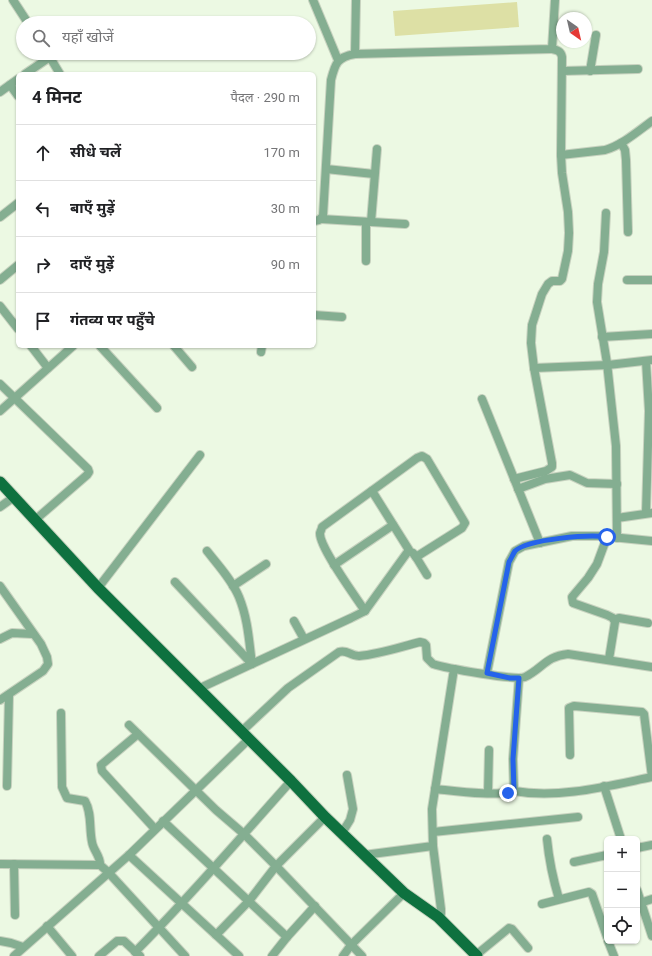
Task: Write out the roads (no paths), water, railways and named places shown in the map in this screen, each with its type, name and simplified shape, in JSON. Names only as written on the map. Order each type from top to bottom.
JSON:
[{"type":"main road","points":[[0,482],[98,588],[246,735],[325,818],[404,892],[438,917],[477,956]]},
{"type":"street","points":[[13,0],[23,16]]},
{"type":"street","points":[[313,0],[338,60]]},
{"type":"street","points":[[355,54],[356,0]]},
{"type":"street","points":[[552,49],[555,0]]},
{"type":"street","points":[[590,71],[596,35]]},
{"type":"street","points":[[318,220],[323,216],[330,80],[338,60],[355,54],[552,49],[561,53],[561,155],[562,173],[568,212],[568,251],[562,280],[552,281],[548,284],[542,294],[532,325],[531,343],[534,368],[552,467],[514,479]]},
{"type":"street","points":[[27,72],[42,60]]},
{"type":"street","points":[[51,60],[59,72]]},
{"type":"street","points":[[562,71],[638,69]]},
{"type":"street","points":[[0,92],[16,80]]},
{"type":"street","points":[[10,85],[16,93]]},
{"type":"street","points":[[561,155],[605,150],[621,143],[652,121]]},
{"type":"street","points":[[621,143],[625,150],[626,160],[628,232]]},
{"type":"street","points":[[366,261],[377,149]]},
{"type":"street","points":[[326,169],[374,174]]},
{"type":"street","points":[[0,217],[16,204]]},
{"type":"street","points":[[606,213],[604,252],[598,284],[597,302],[608,365],[616,446],[617,538]]},
{"type":"street","points":[[318,220],[405,224]]},
{"type":"street","points":[[0,280],[16,267]]},
{"type":"street","points":[[627,280],[652,280]]},
{"type":"street","points":[[0,306],[16,326]]},
{"type":"street","points":[[316,315],[342,317]]},
{"type":"street","points":[[602,337],[652,334]]},
{"type":"street","points":[[33,348],[48,368]]},
{"type":"street","points":[[0,411],[71,348]]},
{"type":"street","points":[[102,348],[157,408]]},
{"type":"street","points":[[176,348],[192,367]]},
{"type":"street","points":[[534,368],[608,365],[649,360],[649,513],[617,518]]},
{"type":"street","points":[[0,384],[88,469],[86,475],[35,520]]},
{"type":"street","points":[[482,399],[540,543]]},
{"type":"street","points":[[98,588],[200,455]]},
{"type":"street","points":[[366,611],[334,565],[322,540],[320,533],[322,527],[417,458],[422,456],[427,459],[465,523],[462,528],[416,557]]},
{"type":"street","points":[[518,489],[545,479],[570,475],[587,483],[617,484]]},
{"type":"street","points":[[372,491],[409,550],[416,557],[427,574]]},
{"type":"street","points":[[0,507],[14,497]]},
{"type":"street","points":[[334,565],[393,525]]},
{"type":"street","points":[[487,673],[509,562],[515,551],[524,546],[572,536],[652,541]]},
{"type":"street","points":[[607,537],[597,564],[588,578],[572,597],[573,603],[607,615],[614,620],[610,659]]},
{"type":"street","points":[[198,688],[366,611],[409,550]]},
{"type":"street","points":[[207,551],[239,596],[247,622],[252,664]]},
{"type":"street","points":[[233,586],[266,564]]},
{"type":"street","points":[[175,582],[252,664]]},
{"type":"street","points":[[0,700],[44,671],[48,664],[47,657],[33,634],[1,589]]},
{"type":"street","points":[[614,620],[619,618],[648,623]]},
{"type":"street","points":[[294,621],[304,639]]},
{"type":"street","points":[[0,639],[12,633],[33,634]]},
{"type":"street","points":[[14,956],[129,855],[197,790],[288,688],[338,652],[343,650],[357,656],[420,642],[426,645],[427,658],[433,664],[510,678],[524,677],[550,658],[560,654],[576,654],[652,667]]},
{"type":"street","points":[[438,917],[441,914],[441,909],[434,846],[432,808],[454,669]]},
{"type":"street","points":[[514,791],[513,759],[519,678]]},
{"type":"street","points":[[7,786],[9,695]]},
{"type":"street","points":[[435,789],[488,793],[508,793],[514,791],[570,792],[652,777],[648,721],[642,712],[574,706],[569,708],[570,755]]},
{"type":"street","points":[[61,713],[62,787],[67,798],[85,801],[88,807],[92,842],[100,861],[100,865]]},
{"type":"street","points":[[129,725],[216,810],[244,834],[362,956]]},
{"type":"street","points":[[138,734],[101,765],[101,768],[102,771],[155,829]]},
{"type":"street","points":[[488,750],[488,793]]},
{"type":"street","points":[[342,833],[350,820],[353,809],[347,775]]},
{"type":"street","points":[[99,956],[117,940],[124,941],[138,954],[159,928],[291,781]]},
{"type":"street","points":[[604,786],[620,836]]},
{"type":"street","points":[[433,832],[578,817]]},
{"type":"street","points":[[216,935],[249,902],[276,866],[325,818]]},
{"type":"street","points":[[163,821],[287,937]]},
{"type":"street","points":[[547,839],[551,868],[559,899]]},
{"type":"street","points":[[640,847],[652,844]]},
{"type":"street","points":[[364,854],[434,846]]},
{"type":"street","points":[[129,855],[239,956]]},
{"type":"street","points":[[574,862],[604,856]]},
{"type":"street","points":[[0,864],[100,865],[185,956]]},
{"type":"street","points":[[14,864],[15,915]]},
{"type":"street","points":[[342,956],[404,892]]},
{"type":"street","points":[[542,904],[589,892],[592,894],[603,916]]},
{"type":"street","points":[[640,903],[652,899]]},
{"type":"street","points":[[272,956],[315,906]]},
{"type":"street","points":[[640,906],[652,936]]},
{"type":"street","points":[[47,926],[72,956]]},
{"type":"street","points":[[477,956],[509,928],[512,929],[528,948]]},
{"type":"street","points":[[0,941],[23,947]]},
{"type":"street","points":[[609,944],[614,956]]}]
